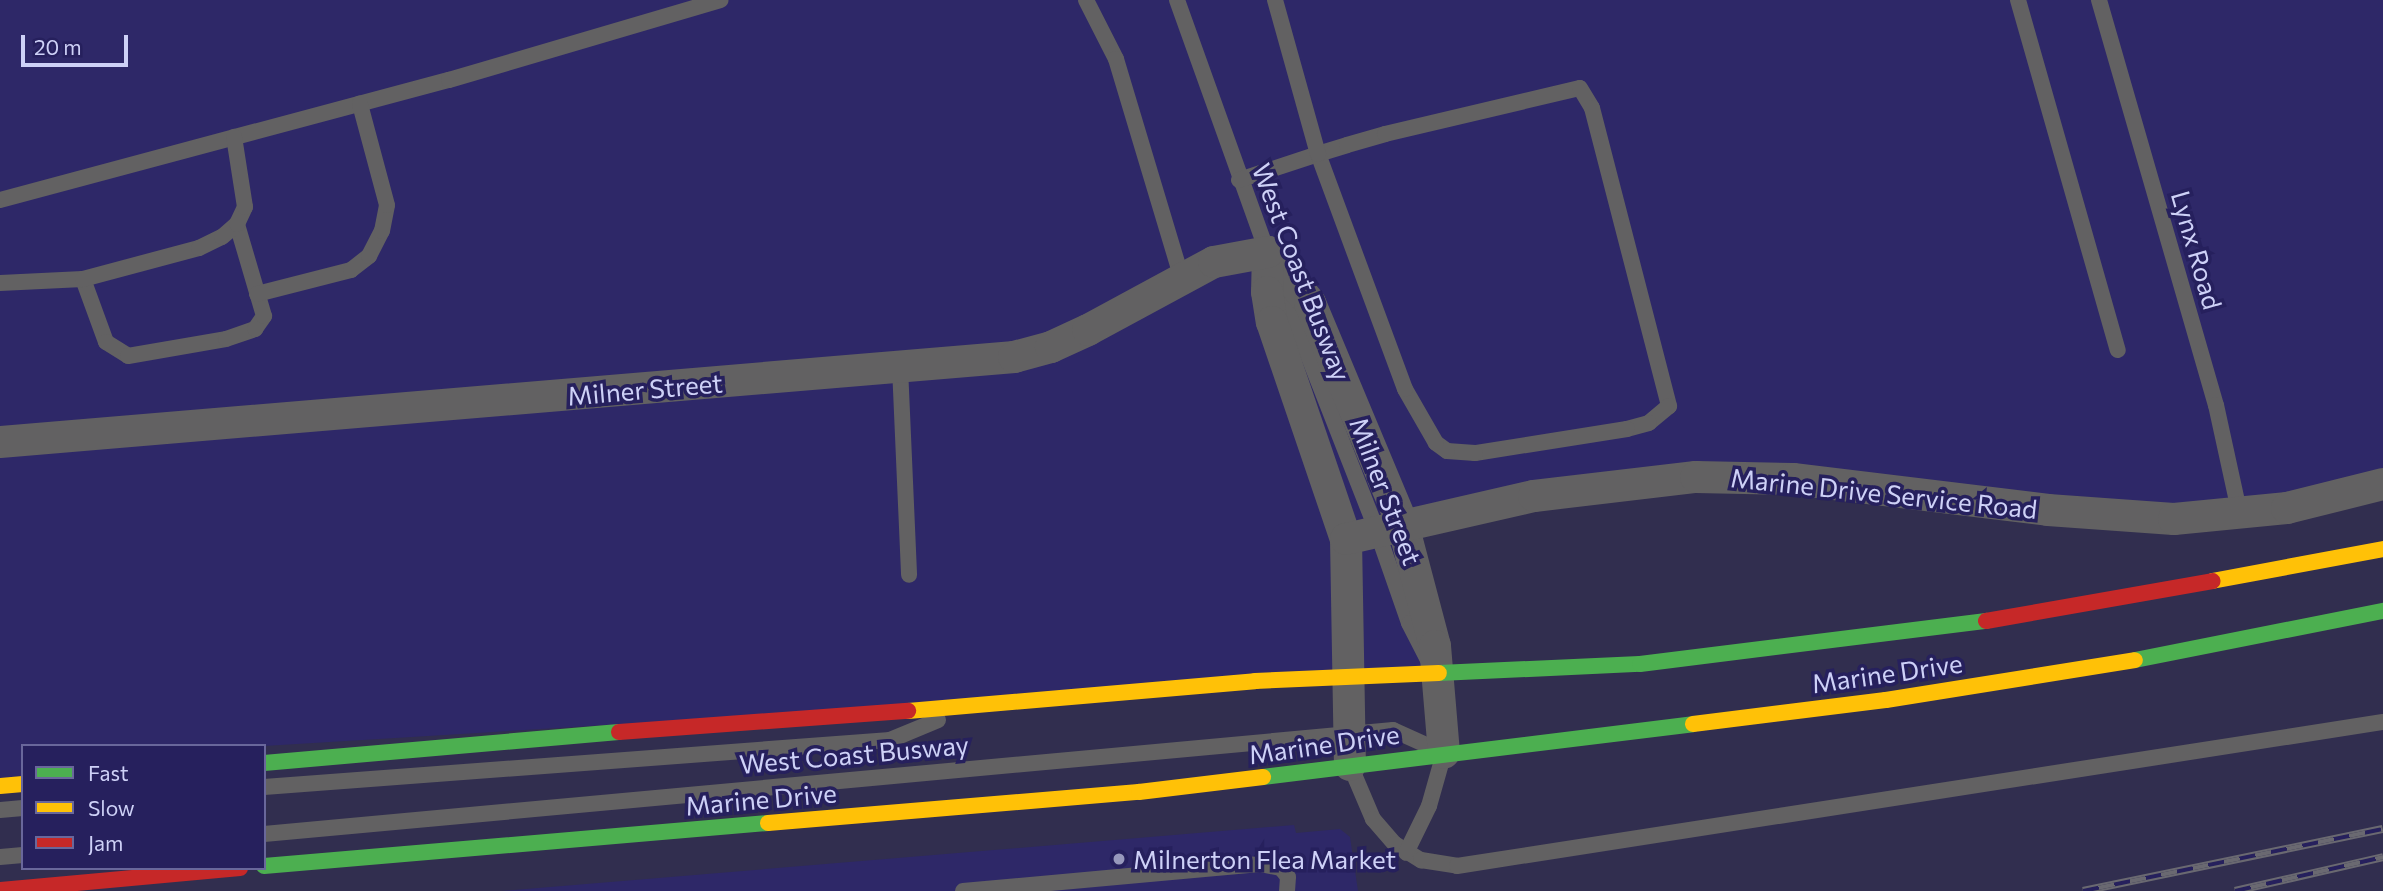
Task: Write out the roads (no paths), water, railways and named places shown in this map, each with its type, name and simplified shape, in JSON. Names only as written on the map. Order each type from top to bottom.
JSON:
[{"type":"main road","name":"Marine Drive","points":[[266,763],[811,715],[958,709],[1255,681],[1640,664],[1889,636],[2026,616],[2383,549]]},
{"type":"main road","name":"Marine Drive","points":[[266,866],[1139,792],[1886,700],[2173,654],[2383,611]]},
{"type":"main road","points":[[0,786],[21,784]]},
{"type":"main road","points":[[0,890],[218,870]]},
{"type":"street","name":"Milner Street","points":[[0,442],[1014,357],[1051,347],[1181,276],[1214,262],[1268,252]]},
{"type":"street","name":"Milner Street","points":[[1268,252],[1310,303],[1390,528],[1430,618],[1444,753]]},
{"type":"street","name":"Milner Street","points":[[1268,252],[1272,322],[1346,539],[1350,765]]},
{"type":"street","name":"Marine Drive Service Road","points":[[1346,539],[1603,485],[1742,476],[2124,517],[2240,515],[2383,484]]},
{"type":"lane","points":[[0,200],[360,104],[720,0]]},
{"type":"lane","points":[[1086,0],[1116,59],[1181,276]]},
{"type":"lane","name":"West Coast Busway","points":[[1177,0],[1239,180],[1268,252]]},
{"type":"lane","points":[[1239,180],[1318,154],[1480,109],[1580,88],[1592,108],[1669,405],[1664,414],[1628,429],[1475,453],[1447,451],[1436,443],[1405,388],[1318,154],[1275,0]]},
{"type":"lane","points":[[2018,0],[2118,350]]},
{"type":"lane","name":"Lynx Road","points":[[2099,0],[2216,405],[2240,515]]},
{"type":"lane","points":[[257,294],[351,270],[369,256],[382,231],[387,205],[360,104]]},
{"type":"lane","points":[[0,284],[83,279],[199,248],[237,224],[245,207],[234,137]]},
{"type":"lane","points":[[83,279],[106,342],[128,356],[255,330],[264,316],[237,224]]},
{"type":"lane","points":[[900,367],[909,575]]},
{"type":"lane","name":"West Coast Busway","points":[[266,787],[890,740],[923,729],[958,709]]},
{"type":"lane","points":[[1350,765],[1373,819],[1406,853],[1439,865],[1483,864],[2383,722]]},
{"type":"lane","name":"West Coast Busway","points":[[266,834],[1349,732],[1393,730],[1444,753]]},
{"type":"lane","points":[[1406,853],[1429,806],[1444,753]]},
{"type":"lane","points":[[0,810],[21,808]]},
{"type":"lane","points":[[0,857],[21,855]]},
{"type":"lane","points":[[963,891],[1087,883],[1260,864],[1281,868],[1288,877],[1287,891]]},
{"type":"railway","points":[[2083,891],[2383,829]]},
{"type":"railway","points":[[2235,891],[2383,857]]},
{"type":"place","name":"Milnerton Flea Market","points":[[1119,859]]}]
